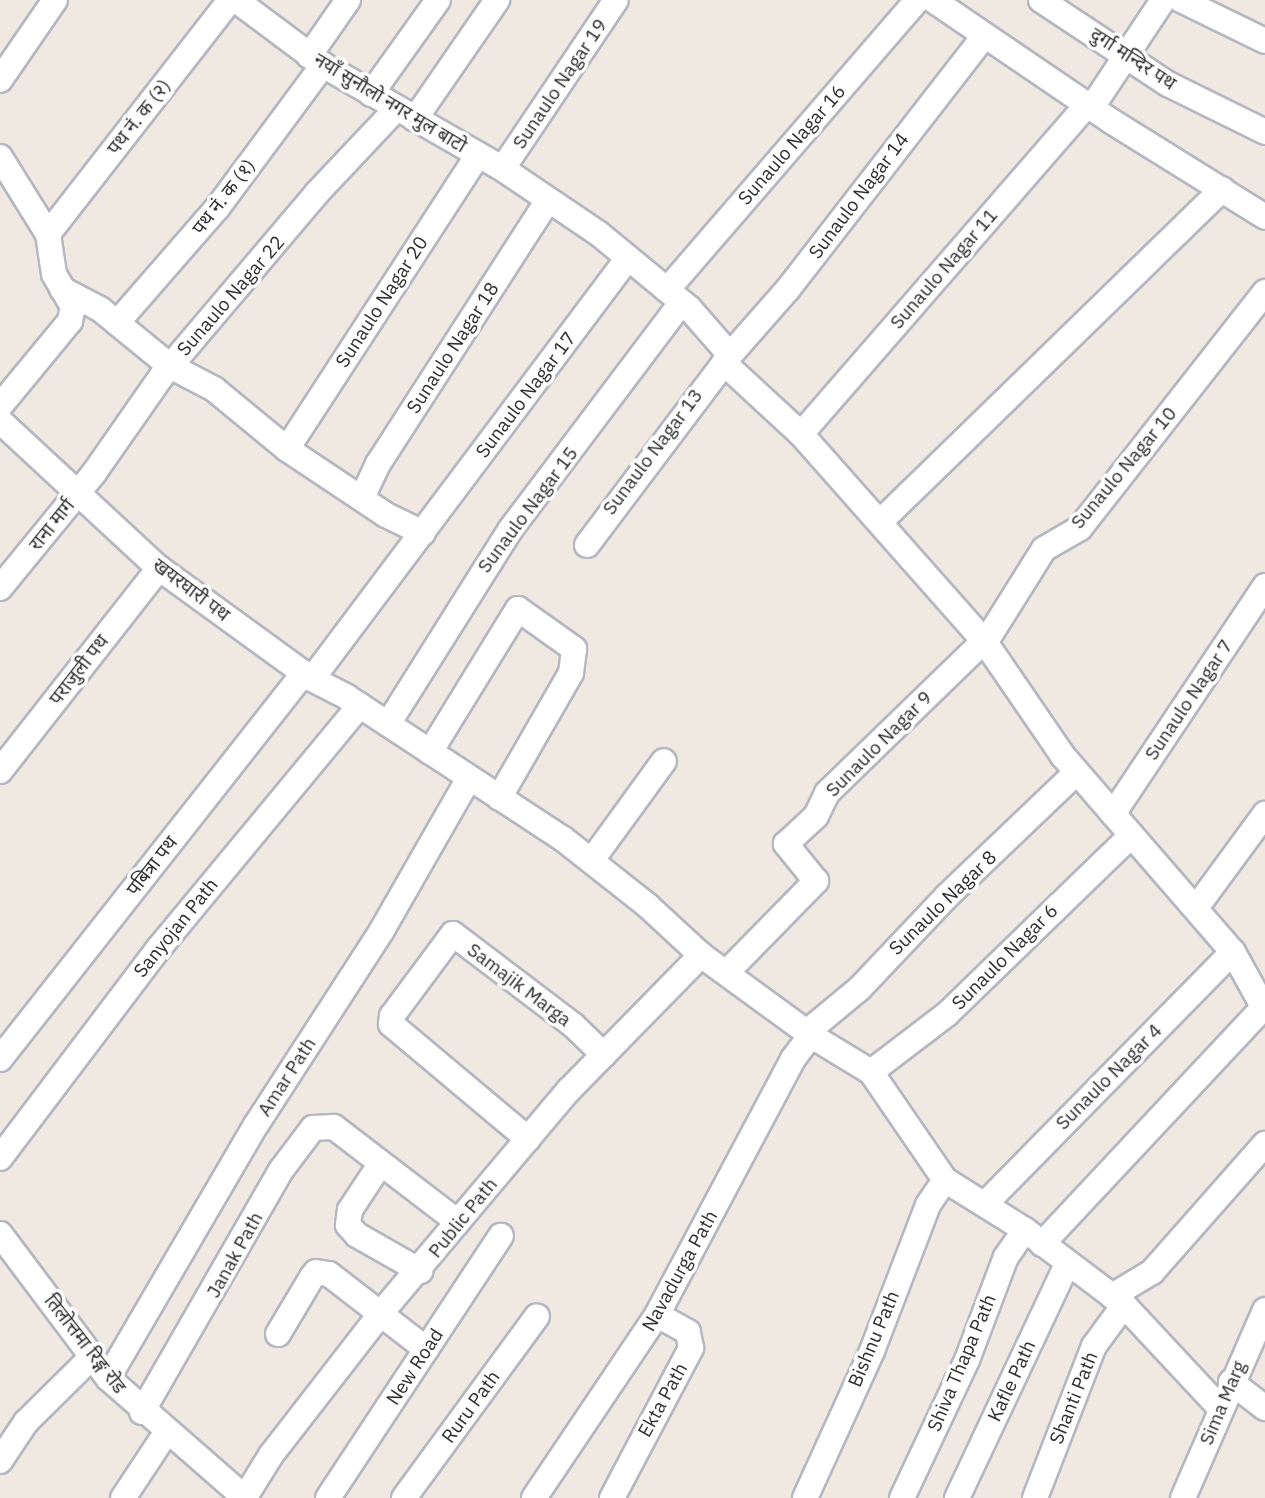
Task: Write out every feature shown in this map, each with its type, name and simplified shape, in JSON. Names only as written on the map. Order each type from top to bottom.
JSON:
[{"type":"street","points":[[0,80],[55,0]]},
{"type":"street","name":"पथ नं. क (२)","points":[[48,234],[230,0]]},
{"type":"street","name":"नयाँ सुनौलो नगर मुल बाटो","points":[[236,0],[316,60],[503,169],[628,258],[674,296],[727,359],[801,434],[881,522],[984,642],[1077,772],[1233,952],[1263,999]]},
{"type":"street","name":"पथ नं. क (१)","points":[[117,323],[218,208],[316,60],[348,0]]},
{"type":"street","points":[[371,94],[438,0]]},
{"type":"street","name":"Sunaulo Nagar 22","points":[[77,494],[170,366],[316,194],[406,114],[497,0]]},
{"type":"street","name":"Sunaulo Nagar 19","points":[[503,169],[616,0]]},
{"type":"street","name":"Sunaulo Nagar 16","points":[[674,296],[917,0]]},
{"type":"street","points":[[933,0],[1090,106],[1265,217]]},
{"type":"street","name":"दुर्गा मन्दिर पथ","points":[[1041,0],[1125,53],[1168,84],[1265,132]]},
{"type":"street","name":"Sunaulo Nagar 11","points":[[801,434],[1090,106],[1163,0]]},
{"type":"street","points":[[1181,0],[1265,41]]},
{"type":"street","name":"Sunaulo Nagar 14","points":[[727,359],[788,289],[985,35]]},
{"type":"street","name":"Sunaulo Nagar 20","points":[[287,449],[478,155]]},
{"type":"street","points":[[0,157],[48,234],[54,274],[73,307],[70,321],[0,406]]},
{"type":"street","points":[[881,522],[1222,189]]},
{"type":"street","name":"Sunaulo Nagar 18","points":[[362,498],[386,452],[548,200]]},
{"type":"street","name":"Sunaulo Nagar 17","points":[[308,676],[329,660],[365,603],[423,533],[628,258]]},
{"type":"street","points":[[62,289],[117,323],[170,366],[214,389],[287,449],[362,498],[423,533]]},
{"type":"street","name":"Sunaulo Nagar 10","points":[[984,642],[1044,549],[1080,528],[1256,309],[1265,292]]},
{"type":"street","name":"Sunaulo Nagar 15","points":[[388,724],[510,530],[674,296]]},
{"type":"street","name":"Sunaulo Nagar 13","points":[[587,545],[727,359]]},
{"type":"street","name":"खयरघारी पथ","points":[[0,421],[159,568],[308,676],[360,705],[592,860],[701,955],[809,1034],[872,1072]]},
{"type":"street","name":"राना मार्ग","points":[[0,588],[77,494]]},
{"type":"street","name":"पराजुली पथ","points":[[0,771],[159,568]]},
{"type":"street","name":"Sunaulo Nagar 7","points":[[1113,814],[1265,586]]},
{"type":"street","points":[[430,752],[518,610],[574,649],[571,673],[499,798]]},
{"type":"street","name":"Sunaulo Nagar 9","points":[[726,973],[816,881],[786,844],[816,816],[827,793],[984,642]]},
{"type":"street","name":"पबित्रा पथ","points":[[0,1059],[308,676]]},
{"type":"street","name":"Sanyojan Path","points":[[0,1158],[159,948],[360,705]]},
{"type":"street","points":[[592,860],[664,761]]},
{"type":"street","name":"Sunaulo Nagar 8","points":[[809,1034],[860,988],[946,897],[1077,772]]},
{"type":"street","name":"Amar Path","points":[[108,1378],[256,1125],[382,930],[469,778]]},
{"type":"street","points":[[1196,908],[1265,814]]},
{"type":"street","name":"Sunaulo Nagar 6","points":[[872,1072],[947,1014],[1132,835]]},
{"type":"street","name":"Samajik Marga","points":[[528,1139],[391,1024],[392,1016],[453,934],[573,1025],[604,1055]]},
{"type":"street","name":"Sunaulo Nagar 4","points":[[986,1203],[1233,952]]},
{"type":"street","name":"Public Path","points":[[245,1498],[271,1455],[380,1313],[420,1271],[528,1139],[604,1055],[701,955]]},
{"type":"street","name":"Shiva Thapa Path","points":[[902,1498],[967,1360],[1006,1257],[1033,1237],[1263,999]]},
{"type":"street","name":"Navadurga Path","points":[[534,1498],[657,1315],[793,1059],[809,1034]]},
{"type":"street","points":[[872,1072],[945,1180],[986,1203],[1118,1301],[1220,1408]]},
{"type":"street","name":"Janak Path","points":[[142,1412],[282,1169],[313,1128],[334,1127],[379,1166]]},
{"type":"street","points":[[1118,1301],[1152,1272],[1265,1144]]},
{"type":"street","points":[[420,1271],[357,1236],[348,1224],[350,1210],[379,1166],[458,1222]]},
{"type":"street","name":"Bishnu Path","points":[[804,1498],[872,1351],[928,1205],[945,1180]]},
{"type":"street","name":"तिलोत्तमा रिङ्ग रोड","points":[[0,1234],[108,1378],[142,1412],[245,1498]]},
{"type":"street","name":"New Road","points":[[328,1498],[501,1236]]},
{"type":"street","name":"Kafle Path","points":[[957,1498],[1067,1264]]},
{"type":"street","points":[[278,1334],[316,1272],[329,1273],[426,1349]]},
{"type":"street","name":"Shanti Path","points":[[1035,1498],[1094,1346],[1118,1301]]},
{"type":"street","name":"Sima Marg","points":[[1183,1498],[1231,1382],[1265,1310]]},
{"type":"street","name":"Ekta Path","points":[[612,1498],[691,1349],[688,1332],[657,1315]]},
{"type":"street","name":"Ruru Path","points":[[404,1498],[537,1316]]},
{"type":"street","points":[[0,1461],[26,1422],[93,1356]]},
{"type":"street","points":[[1231,1382],[1265,1408]]},
{"type":"street","points":[[123,1498],[166,1433]]}]
